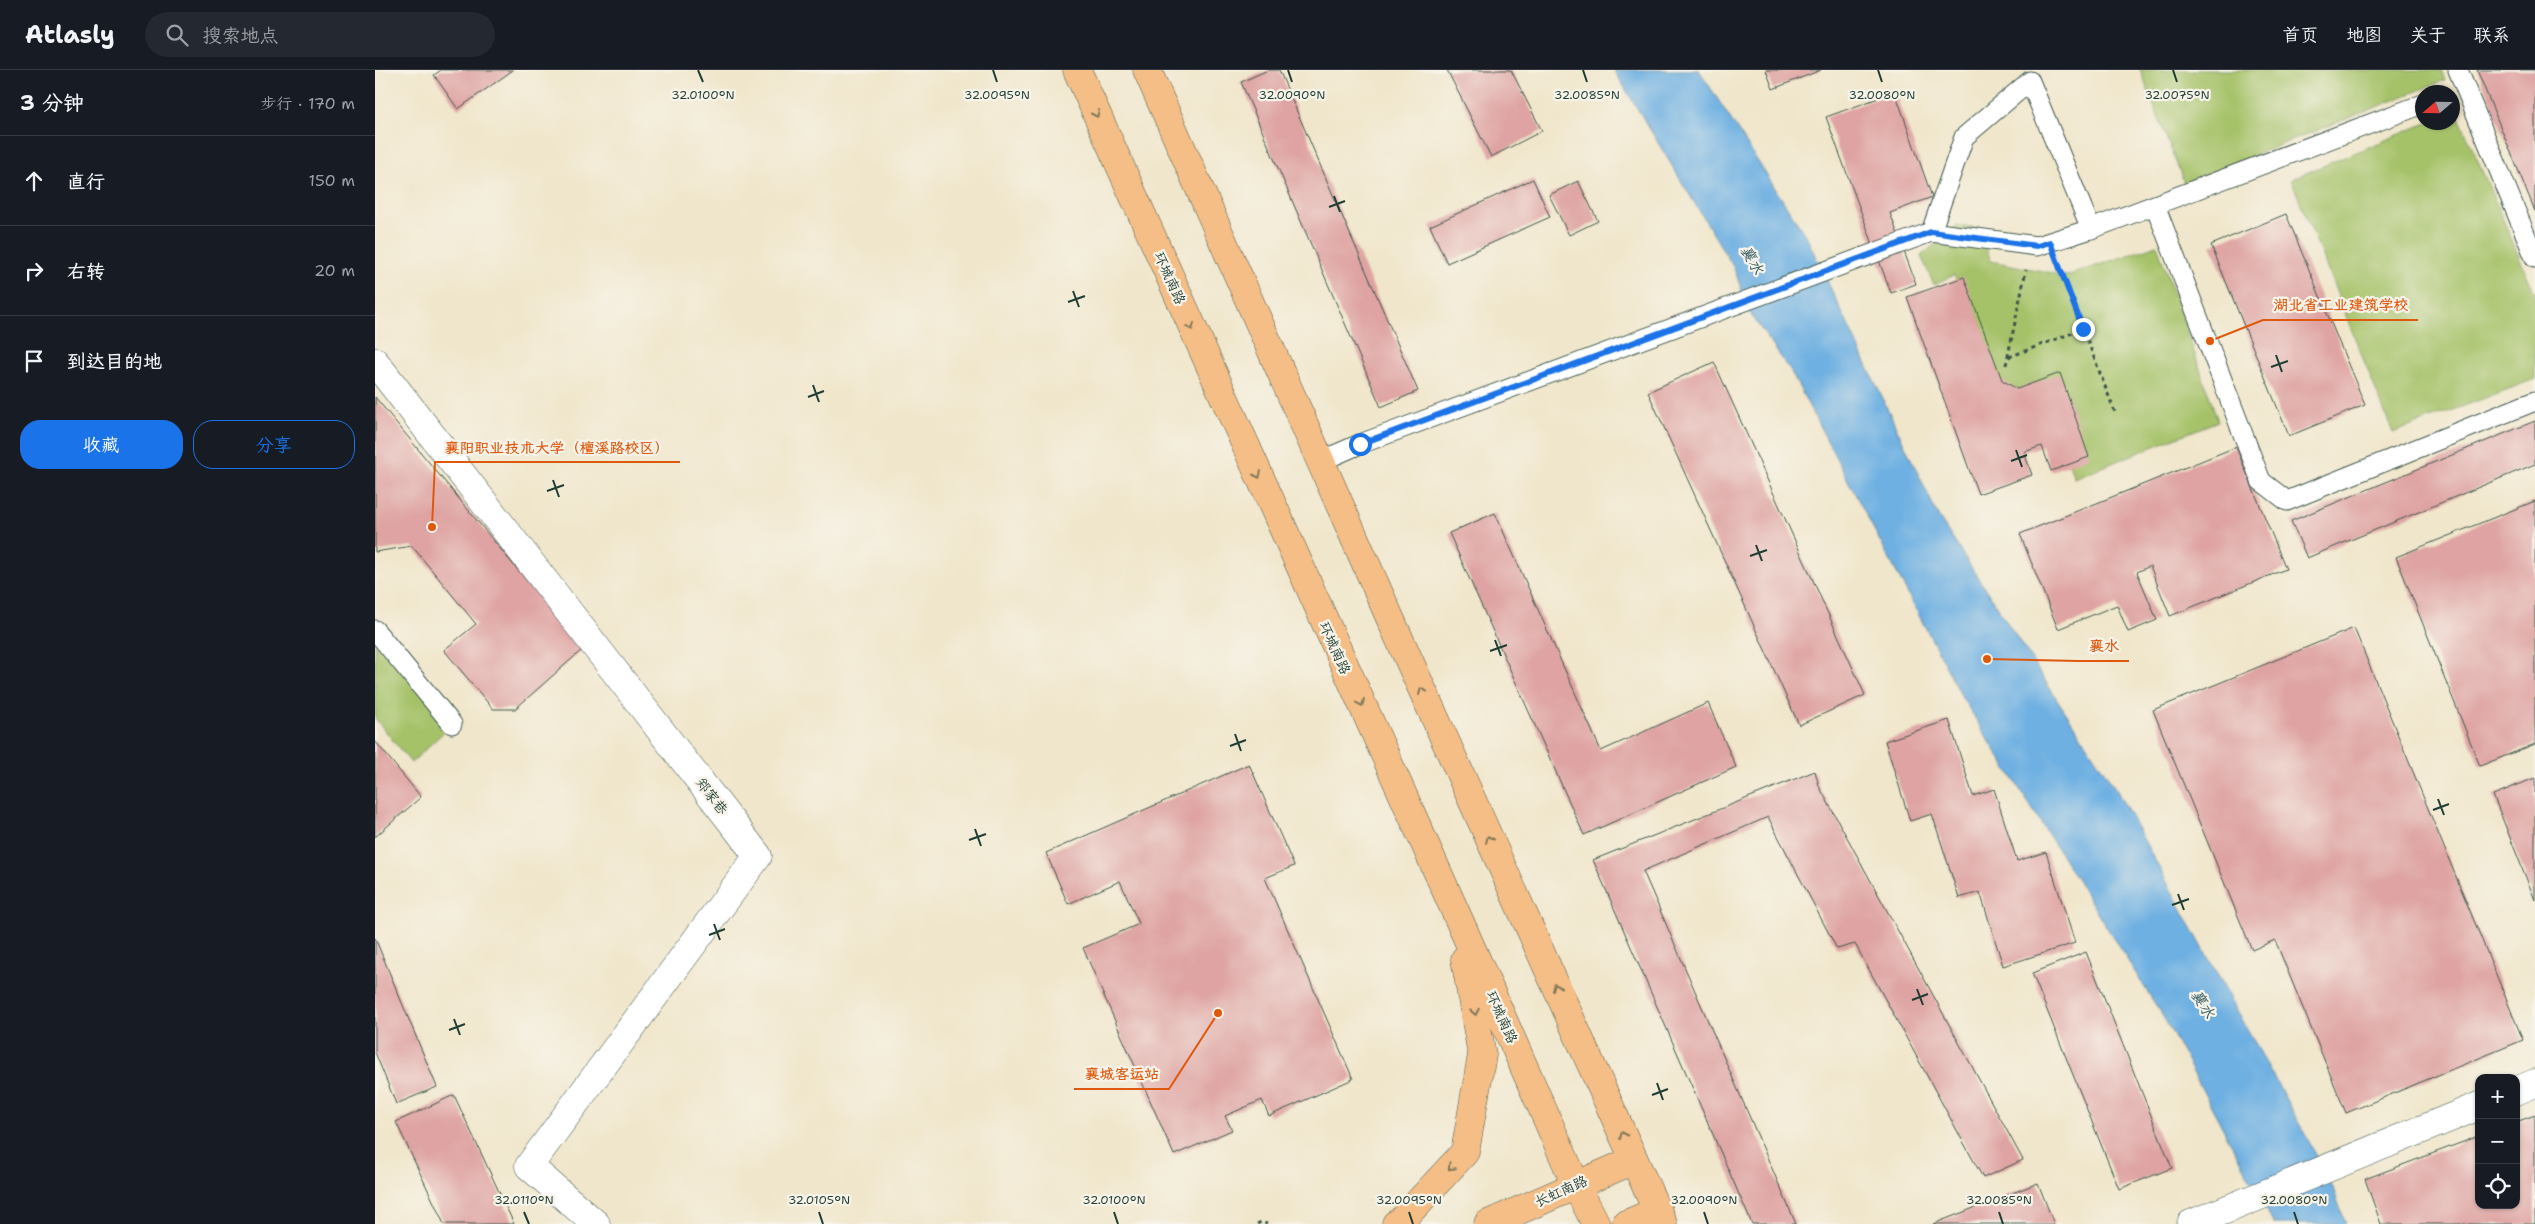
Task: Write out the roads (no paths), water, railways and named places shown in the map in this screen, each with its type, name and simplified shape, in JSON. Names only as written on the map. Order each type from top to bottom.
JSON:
[{"type":"highway","name":"环城南路","points":[[1077,70],[1576,1184],[1596,1224]]},
{"type":"highway","points":[[1147,70],[1661,1218],[1626,1224]]},
{"type":"highway","points":[[1396,1224],[1400,1222],[1465,1152],[1482,1055],[1456,913]]},
{"type":"highway","name":"长虹南路","points":[[1488,1224],[1634,1160]]},
{"type":"street","name":"郑家巷","points":[[375,362],[758,856],[529,1166],[596,1224]]},
{"type":"street","points":[[2520,1089],[2535,1083]]},
{"type":"street","points":[[2191,1224],[2467,1111]]},
{"type":"lane","points":[[2458,70],[2459,85]]},
{"type":"lane","points":[[1931,232],[1964,137],[2028,75],[2091,229]]},
{"type":"lane","points":[[2460,92],[2535,258]]},
{"type":"lane","points":[[1321,461],[1360,444],[1931,232],[2031,245],[2050,242],[2091,229],[2415,107]]},
{"type":"lane","points":[[2155,205],[2261,481],[2287,501],[2535,401]]},
{"type":"lane","points":[[375,630],[452,724]]},
{"type":"water","name":"襄水","points":[[1614,70],[1699,70],[1807,238],[1939,518],[2117,791],[2330,1180],[2346,1224],[2274,1224],[2164,1018],[1963,699],[1790,370],[1749,312],[1734,268]]},
{"type":"place","name":"湖北省工业建筑学校","points":[[2210,341]]},
{"type":"place","name":"襄阳职业技术大学（檀溪路校区）","points":[[432,527]]},
{"type":"place","name":"襄水","points":[[1987,659]]},
{"type":"place","name":"襄城客运站","points":[[1218,1013]]}]
